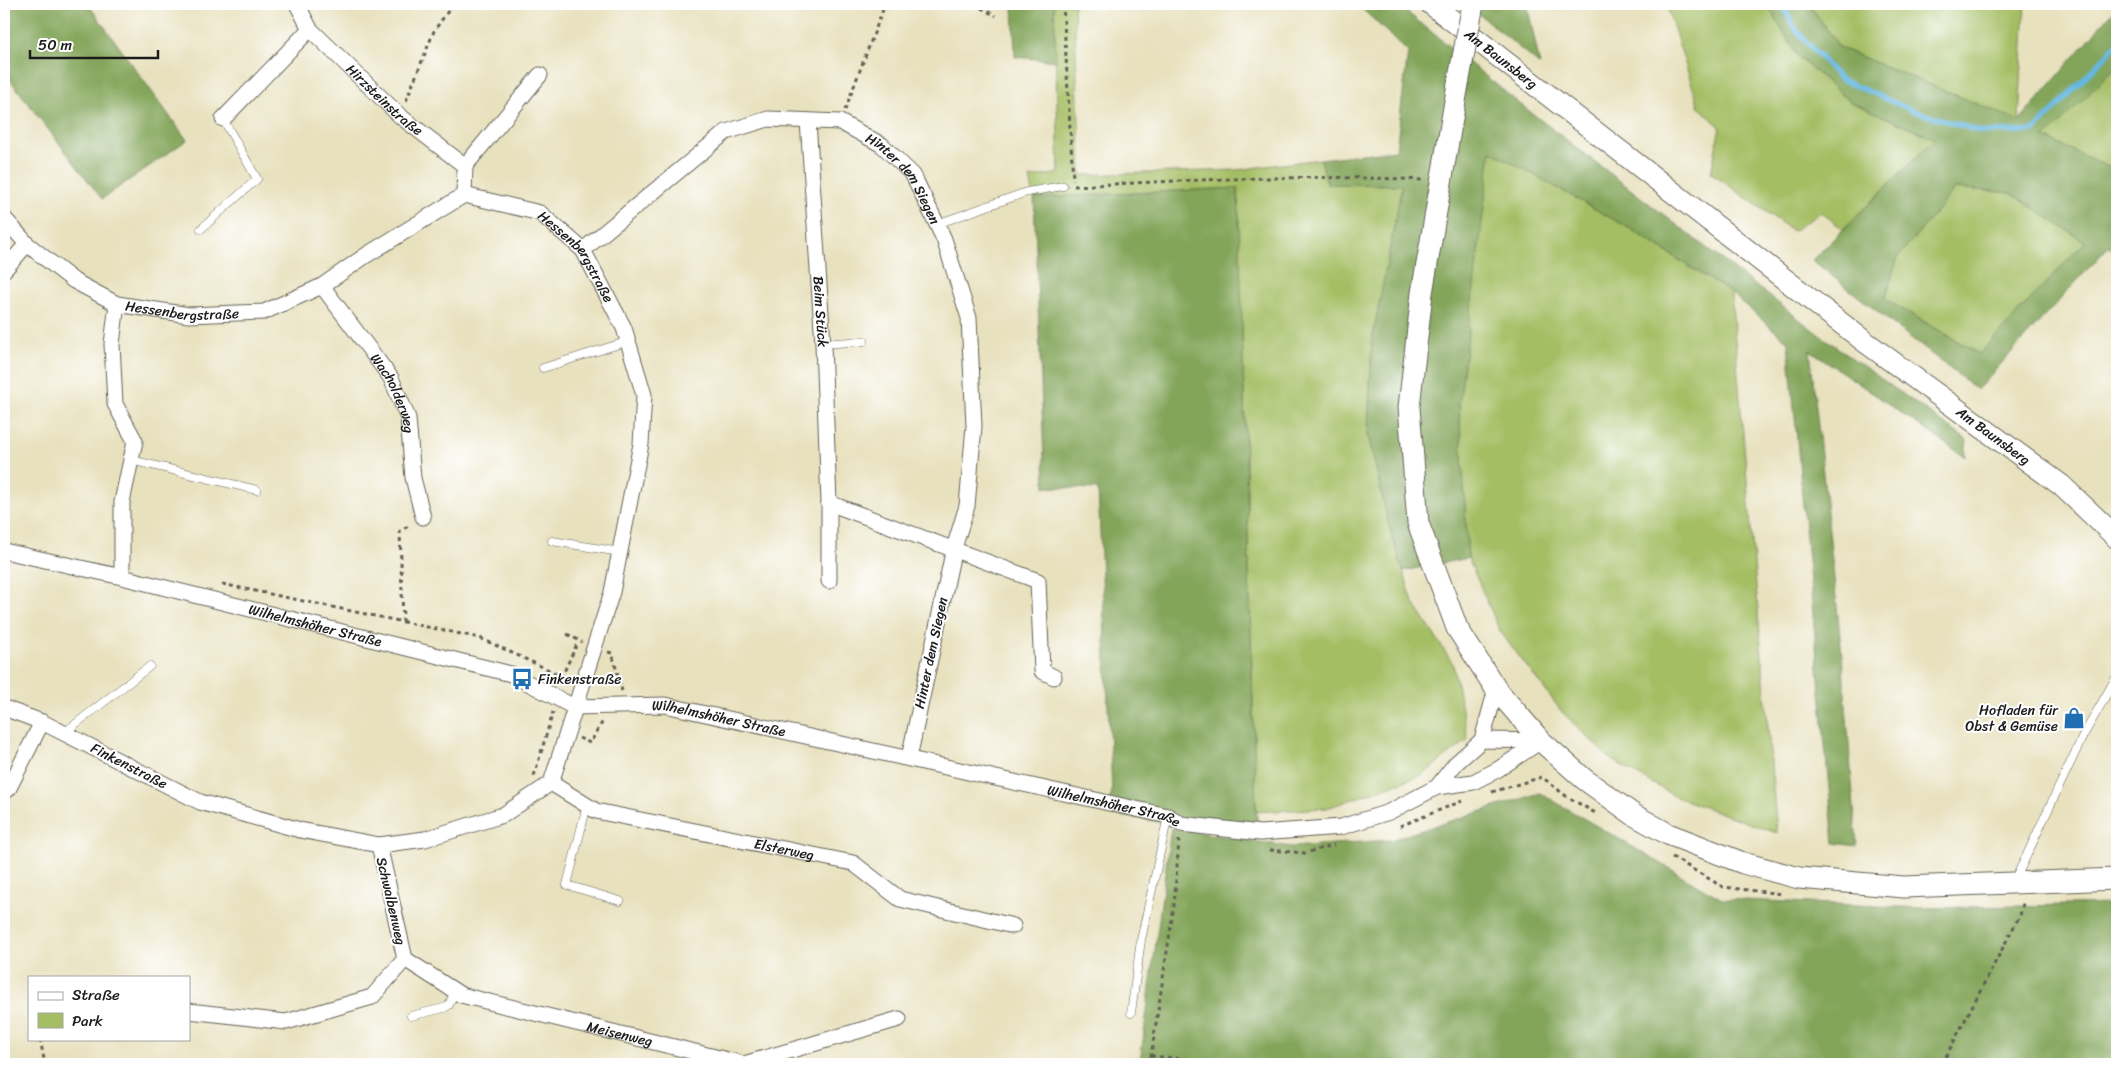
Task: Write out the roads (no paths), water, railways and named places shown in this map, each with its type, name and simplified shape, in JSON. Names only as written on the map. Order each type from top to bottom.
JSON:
[{"type":"street","name":"Hirzsteinstraße","points":[[297,4],[310,29],[400,116],[465,166]]},
{"type":"street","name":"Am Baunsberg","points":[[1431,4],[1864,340],[2061,485],[2117,538]]},
{"type":"street","points":[[1473,4],[1422,293],[1409,407],[1418,523],[1457,628],[1496,689],[1541,741],[1584,779],[1634,815],[1668,834],[1743,864],[1799,878],[1904,887],[2018,892],[2117,879]]},
{"type":"street","points":[[223,118],[310,29]]},
{"type":"street","points":[[464,195],[465,166],[540,75]]},
{"type":"street","name":"Hinter dem Siegen","points":[[583,250],[726,132],[768,119],[840,122],[882,145],[913,175],[944,239],[968,318],[974,426],[967,506],[954,548],[909,758]]},
{"type":"street","name":"Beim Stück","points":[[808,121],[823,344],[829,503],[828,581]]},
{"type":"street","name":"Hessenbergstraße","points":[[4,218],[27,244],[74,281],[117,304],[189,316],[264,312],[322,286],[365,256],[464,195],[540,213],[583,250],[624,328],[644,395],[641,444],[612,592],[574,707]]},
{"type":"street","points":[[4,270],[27,244]]},
{"type":"street","name":"Wacholderweg","points":[[322,286],[391,378],[408,418],[414,478],[423,517]]},
{"type":"street","points":[[117,304],[112,344],[115,404],[135,441],[122,502],[122,577]]},
{"type":"street","points":[[829,503],[954,548],[1038,581],[1042,671],[1054,677]]},
{"type":"street","name":"Wilhelmshöher Straße","points":[[4,551],[122,577],[511,674],[574,707],[665,705],[1168,816],[1181,824],[1260,833],[1342,827],[1389,812],[1437,787],[1473,782],[1497,770],[1541,741]]},
{"type":"street","points":[[1496,689],[1482,740],[1541,741]]},
{"type":"street","points":[[551,783],[563,752],[574,707]]},
{"type":"street","name":"Finkenstraße","points":[[4,708],[42,722],[200,802],[300,830],[379,845],[425,838],[503,815],[551,783]]},
{"type":"street","points":[[4,793],[9,788],[42,722]]},
{"type":"street","name":"Wilhelmshöher Straße","points":[[1437,787],[1456,763],[1482,740]]},
{"type":"street","name":"Elsterweg","points":[[551,783],[596,811],[853,863],[900,899],[1013,926]]},
{"type":"street","name":"Schwalbenweg","points":[[190,1011],[286,1022],[372,997],[405,959],[379,845]]},
{"type":"street","name":"Meisenweg","points":[[405,959],[461,994],[744,1064],[899,1019]]},
{"type":"lane","points":[[201,229],[257,179],[223,118]]},
{"type":"lane","points":[[937,224],[1027,192],[1063,186]]},
{"type":"lane","points":[[544,368],[629,341]]},
{"type":"lane","points":[[823,344],[864,341]]},
{"type":"lane","points":[[131,460],[257,490]]},
{"type":"lane","points":[[552,541],[620,552]]},
{"type":"lane","points":[[64,733],[150,666]]},
{"type":"lane","points":[[2018,892],[2083,736],[2117,676]]},
{"type":"lane","points":[[587,805],[567,885],[620,900]]},
{"type":"lane","points":[[1131,1014],[1141,940],[1168,816]]},
{"type":"lane","points":[[412,1016],[449,1006],[455,991]]},
{"type":"waterway","points":[[1781,4],[1796,30],[1840,79],[1914,111],[1982,132],[2034,131],[2117,44]]},
{"type":"place","name":"Finkenstraße","points":[[522,679]]},
{"type":"place","name":"Hofladen für Obst & Gemüse","points":[[2074,718]]}]
